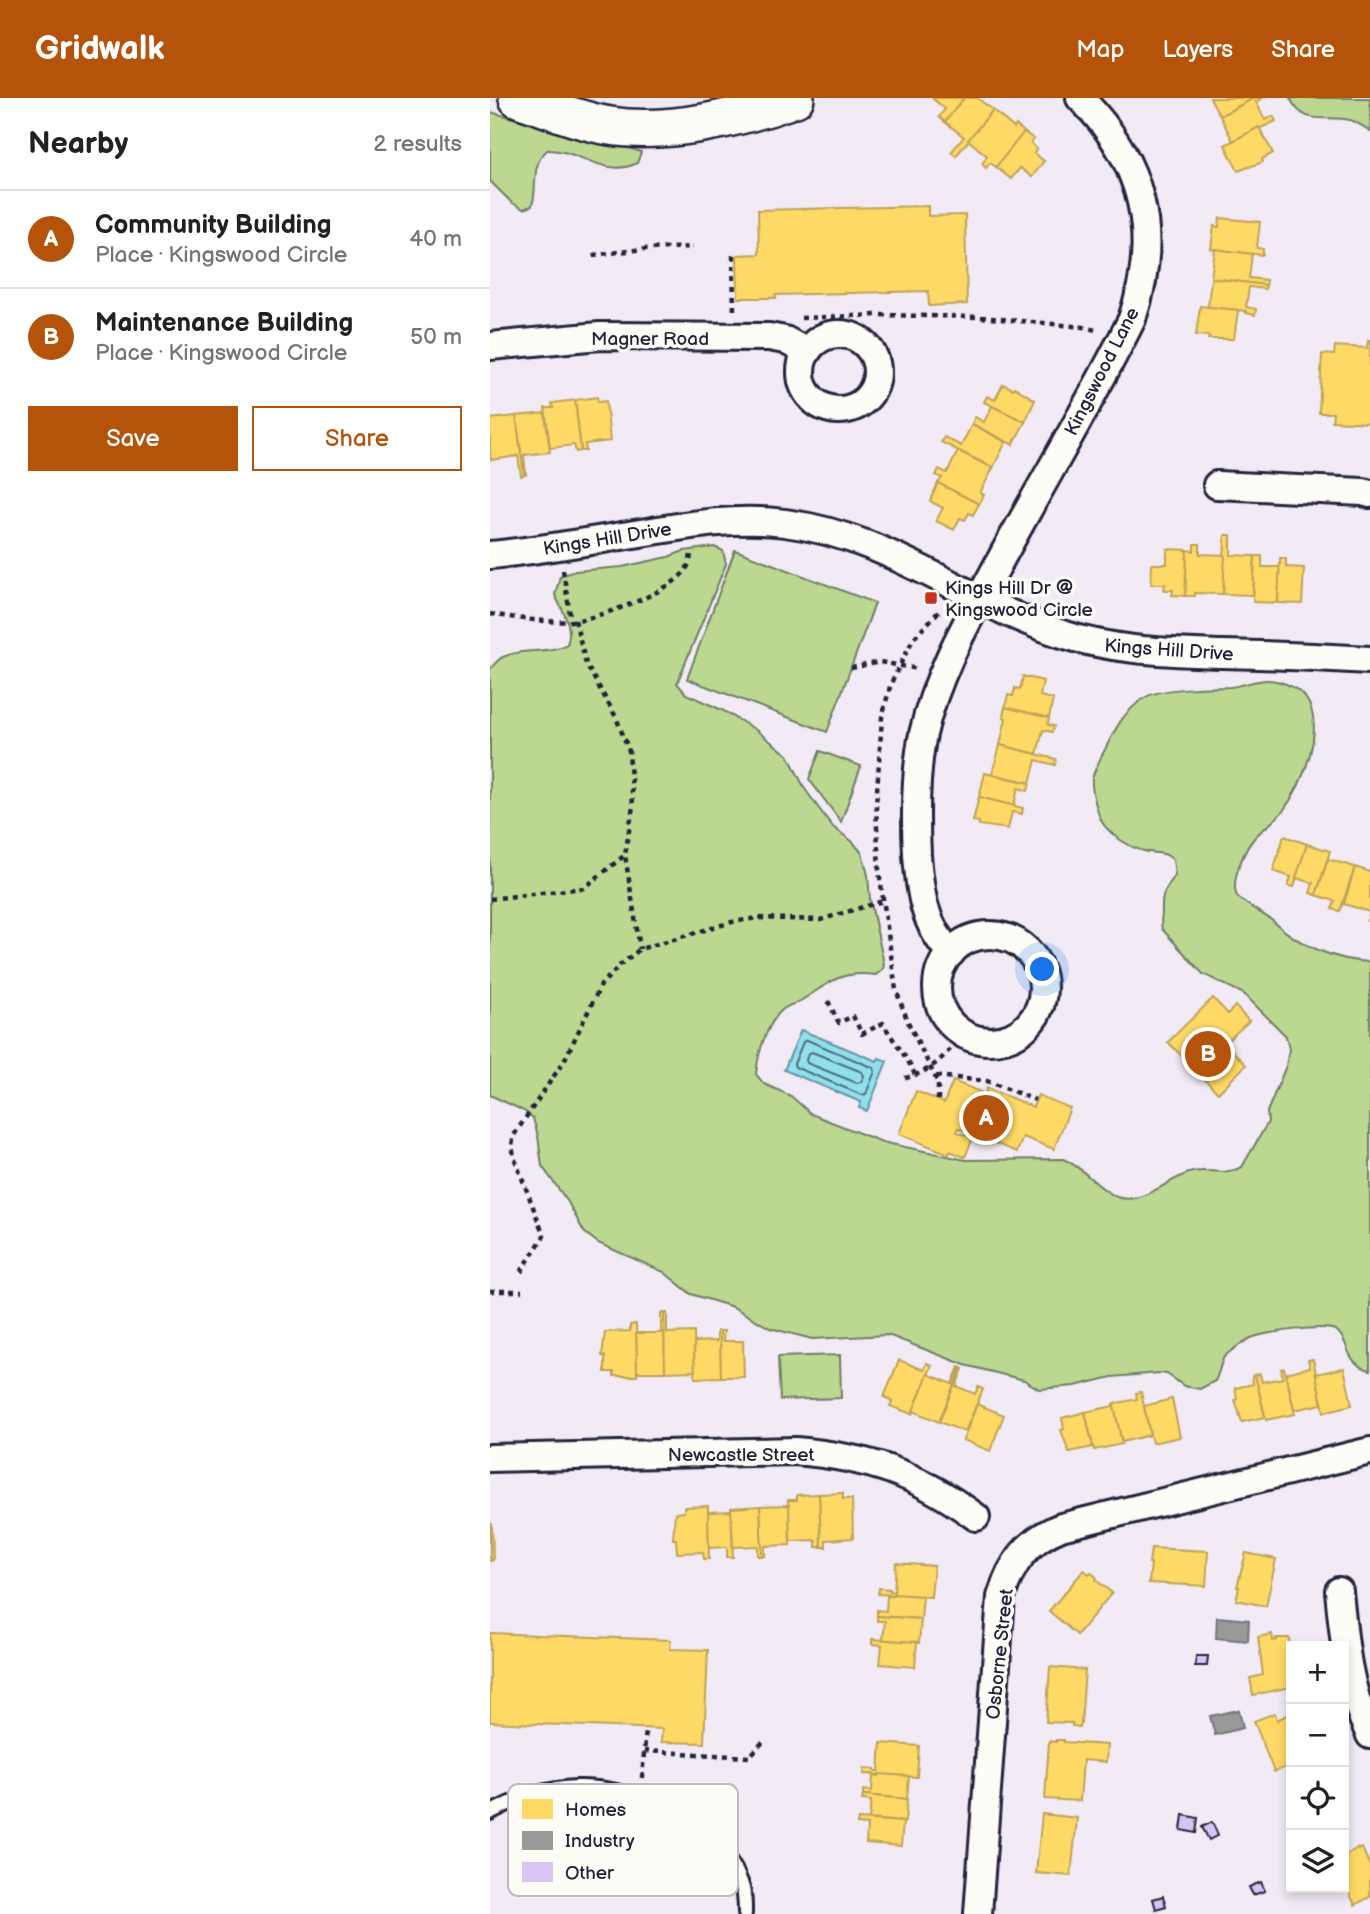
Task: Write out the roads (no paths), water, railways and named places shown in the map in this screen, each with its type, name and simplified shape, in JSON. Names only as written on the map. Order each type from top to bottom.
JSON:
[{"type":"street","points":[[518,98],[595,123],[638,128],[690,124],[744,114],[795,98]]},
{"type":"street","name":"Kingswood Lane","points":[[951,953],[934,934],[925,912],[916,842],[917,781],[923,735],[943,674],[979,599],[1126,331],[1142,284],[1146,241],[1137,185],[1120,146],[1080,98]]},
{"type":"street","name":"Magner Road","points":[[490,346],[600,336],[769,337],[785,340],[807,352]]},
{"type":"street","points":[[1217,485],[1370,494]]},
{"type":"street","name":"Kings Hill Drive","points":[[490,555],[715,521],[758,521],[827,531],[893,554],[979,599],[1043,628],[1088,642],[1119,648],[1370,660]]},
{"type":"street","points":[[1000,936],[1018,943],[1031,955],[1042,980],[1039,1007],[1029,1023],[1015,1034],[989,1041],[971,1037],[949,1021],[938,996],[938,977],[951,953],[973,937],[1000,936]]},
{"type":"street","name":"Newcastle Street","points":[[490,1458],[795,1451],[829,1454],[863,1460],[899,1472],[935,1490],[976,1517]]},
{"type":"street","name":"Osborne Street","points":[[978,1914],[1001,1597],[1007,1576],[1021,1554],[1043,1535],[1061,1527],[1370,1451]]},
{"type":"street","points":[[1339,1591],[1347,1661],[1354,1692],[1370,1735]]},
{"type":"lane","points":[[490,1813],[508,1805]]},
{"type":"lane","points":[[738,1878],[745,1914]]},
{"type":"water","points":[[801,1030],[877,1061],[879,1058],[887,1061],[867,1111],[859,1108],[861,1102],[784,1070]]},
{"type":"place","name":"Kings Hill Dr @ Kingswood Circle","points":[[931,598]]},
{"type":"place","name":"Maintenance Building","points":[[1208,1054]]},
{"type":"place","name":"Community Building","points":[[986,1118]]}]
